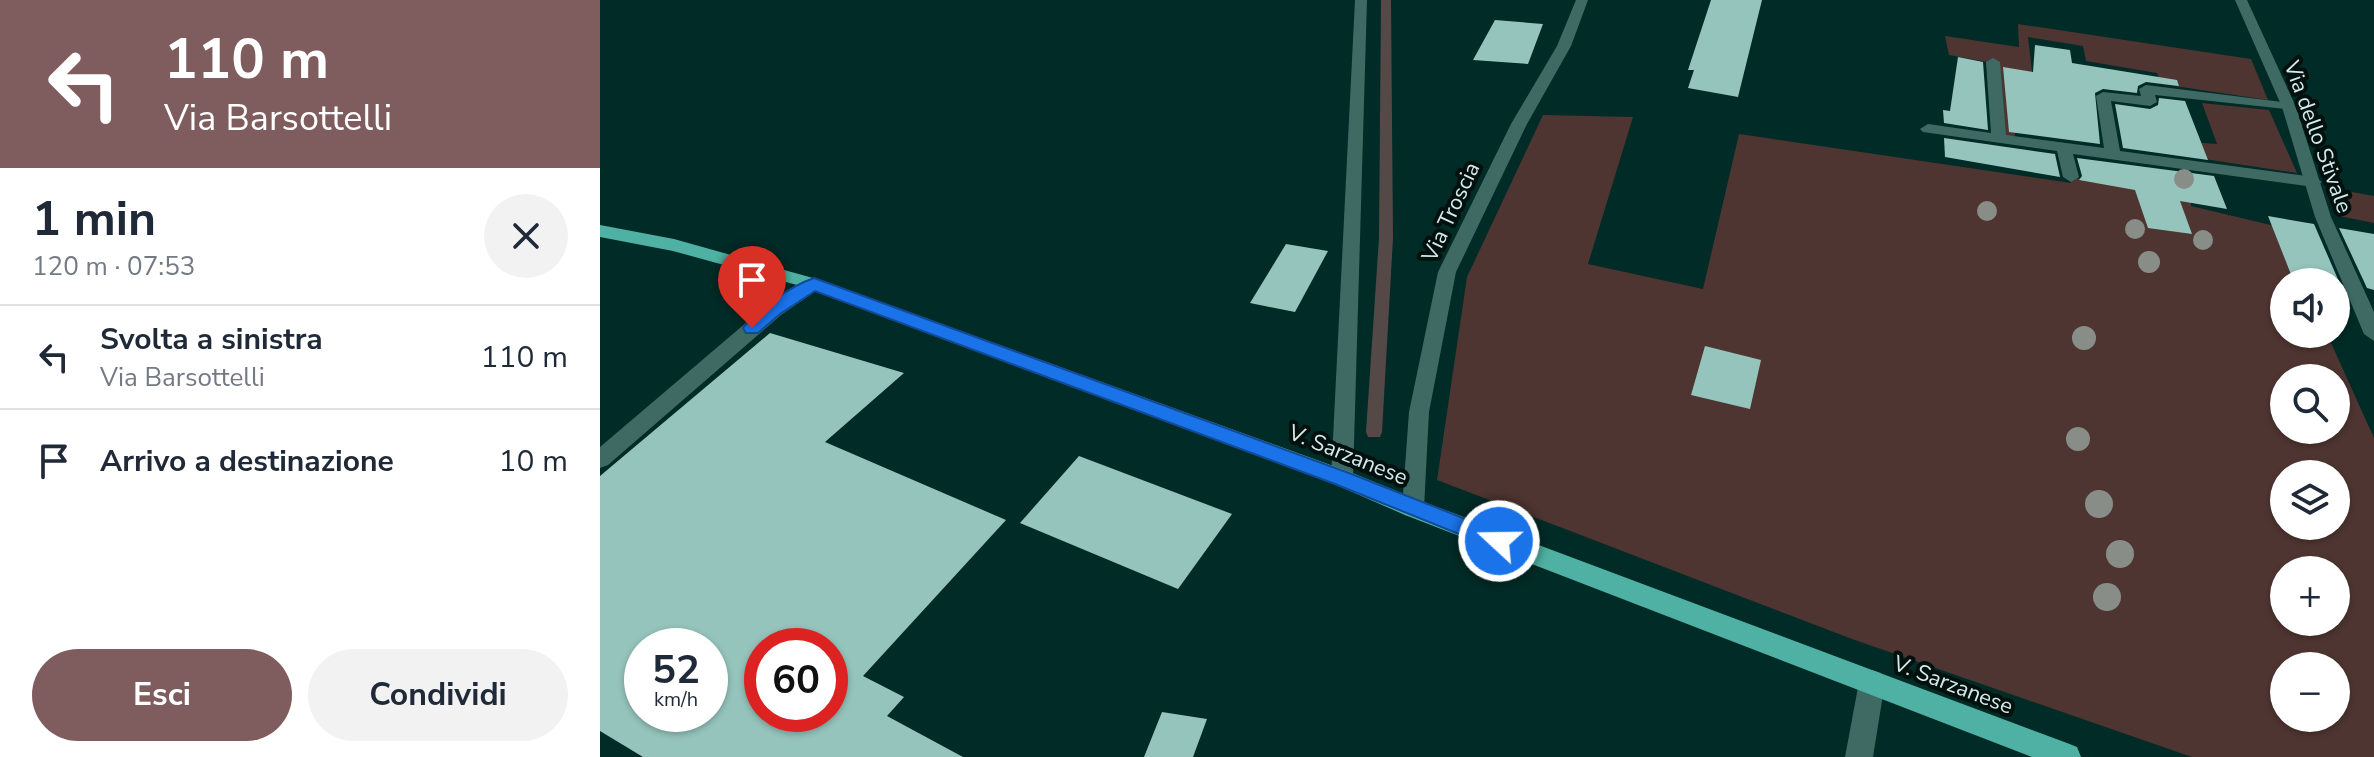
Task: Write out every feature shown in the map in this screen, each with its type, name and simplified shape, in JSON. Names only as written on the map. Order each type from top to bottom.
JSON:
[{"type":"main road","name":"V. Sarzanese","points":[[600,231],[674,245],[814,284],[1342,478],[1413,508],[2067,757]]},
{"type":"street","points":[[1342,478],[1361,0]]},
{"type":"street","name":"Via Troscia","points":[[1413,508],[1419,412],[1447,272],[1519,124],[1564,46],[1582,0]]},
{"type":"street","name":"Via dello Stivale","points":[[2241,0],[2289,107],[2323,217],[2374,334]]},
{"type":"street","points":[[1993,62],[1999,138]]},
{"type":"street","points":[[2112,152],[2103,96],[2150,102],[2146,89],[2289,107]]},
{"type":"street","points":[[1928,129],[2314,182]]},
{"type":"street","points":[[2064,148],[2071,177]]},
{"type":"street","points":[[600,459],[774,310],[814,284]]},
{"type":"street","points":[[1859,757],[1872,682]]},
{"type":"shaded area","points":[[2018,24],[2251,59],[2268,100],[2161,84],[2157,73],[2086,61],[2083,46],[2028,37],[2033,80],[2023,79],[2014,141],[1993,137],[1987,62],[1949,55],[1945,36],[2019,47]]},
{"type":"shaded area","points":[[2202,103],[2269,110],[2297,173],[2198,158],[2190,142],[2217,144]]},
{"type":"shaded area","points":[[1543,115],[1633,117],[1588,264],[1703,289],[1739,134],[2071,183],[2071,177],[2191,200],[2191,206],[2279,227],[2298,268],[2270,268],[2270,348],[2333,348],[2341,364],[2270,364],[2270,444],[2350,444],[2350,385],[2374,438],[2374,757],[2192,757],[1852,639],[1437,480],[1467,277]]},
{"type":"shaded area","points":[[2335,189],[2374,196],[2374,223],[2339,216]]},
{"type":"building","points":[[1711,0],[1762,0],[1738,97],[1688,88],[1694,70],[1688,70]]},
{"type":"building","points":[[1495,20],[1543,24],[1528,64],[1473,60]]},
{"type":"building","points":[[2035,45],[2070,50],[2072,63],[2177,80],[2179,86],[2146,82],[2138,86],[2137,93],[2103,89],[2095,93],[2100,144],[2009,132],[2003,67],[2033,72]]},
{"type":"building","points":[[1958,57],[1983,62],[1988,130],[1944,123],[1943,110],[1950,111]]},
{"type":"building","points":[[2159,98],[2185,101],[2208,160],[2123,148],[2115,104],[2150,109],[2158,105]]},
{"type":"building","points":[[1944,138],[2055,154],[2060,177],[1945,157]]},
{"type":"building","points":[[2077,158],[2214,176],[2227,209],[2180,201],[2192,234],[2148,228],[2135,190],[2079,180],[2082,176]]},
{"type":"building","points":[[2268,216],[2314,224],[2333,268],[2288,268]]},
{"type":"building","points":[[2339,228],[2374,234],[2374,290],[2367,288]]},
{"type":"building","points":[[1286,244],[1328,251],[1295,312],[1250,303]]},
{"type":"building","points":[[770,333],[904,373],[825,442],[1006,520],[863,676],[904,697],[887,716],[963,757],[643,757],[600,731],[600,476]]},
{"type":"building","points":[[1705,346],[1761,360],[1750,409],[1691,395]]},
{"type":"building","points":[[1079,456],[1232,514],[1178,589],[1020,523]]},
{"type":"building","points":[[1162,712],[1207,719],[1193,757],[1144,757]]},
{"type":"waterway","points":[[1374,432],[1386,238],[1386,0]]},
{"type":"route","points":[[752,328],[814,284],[1342,478],[1499,541]]}]
